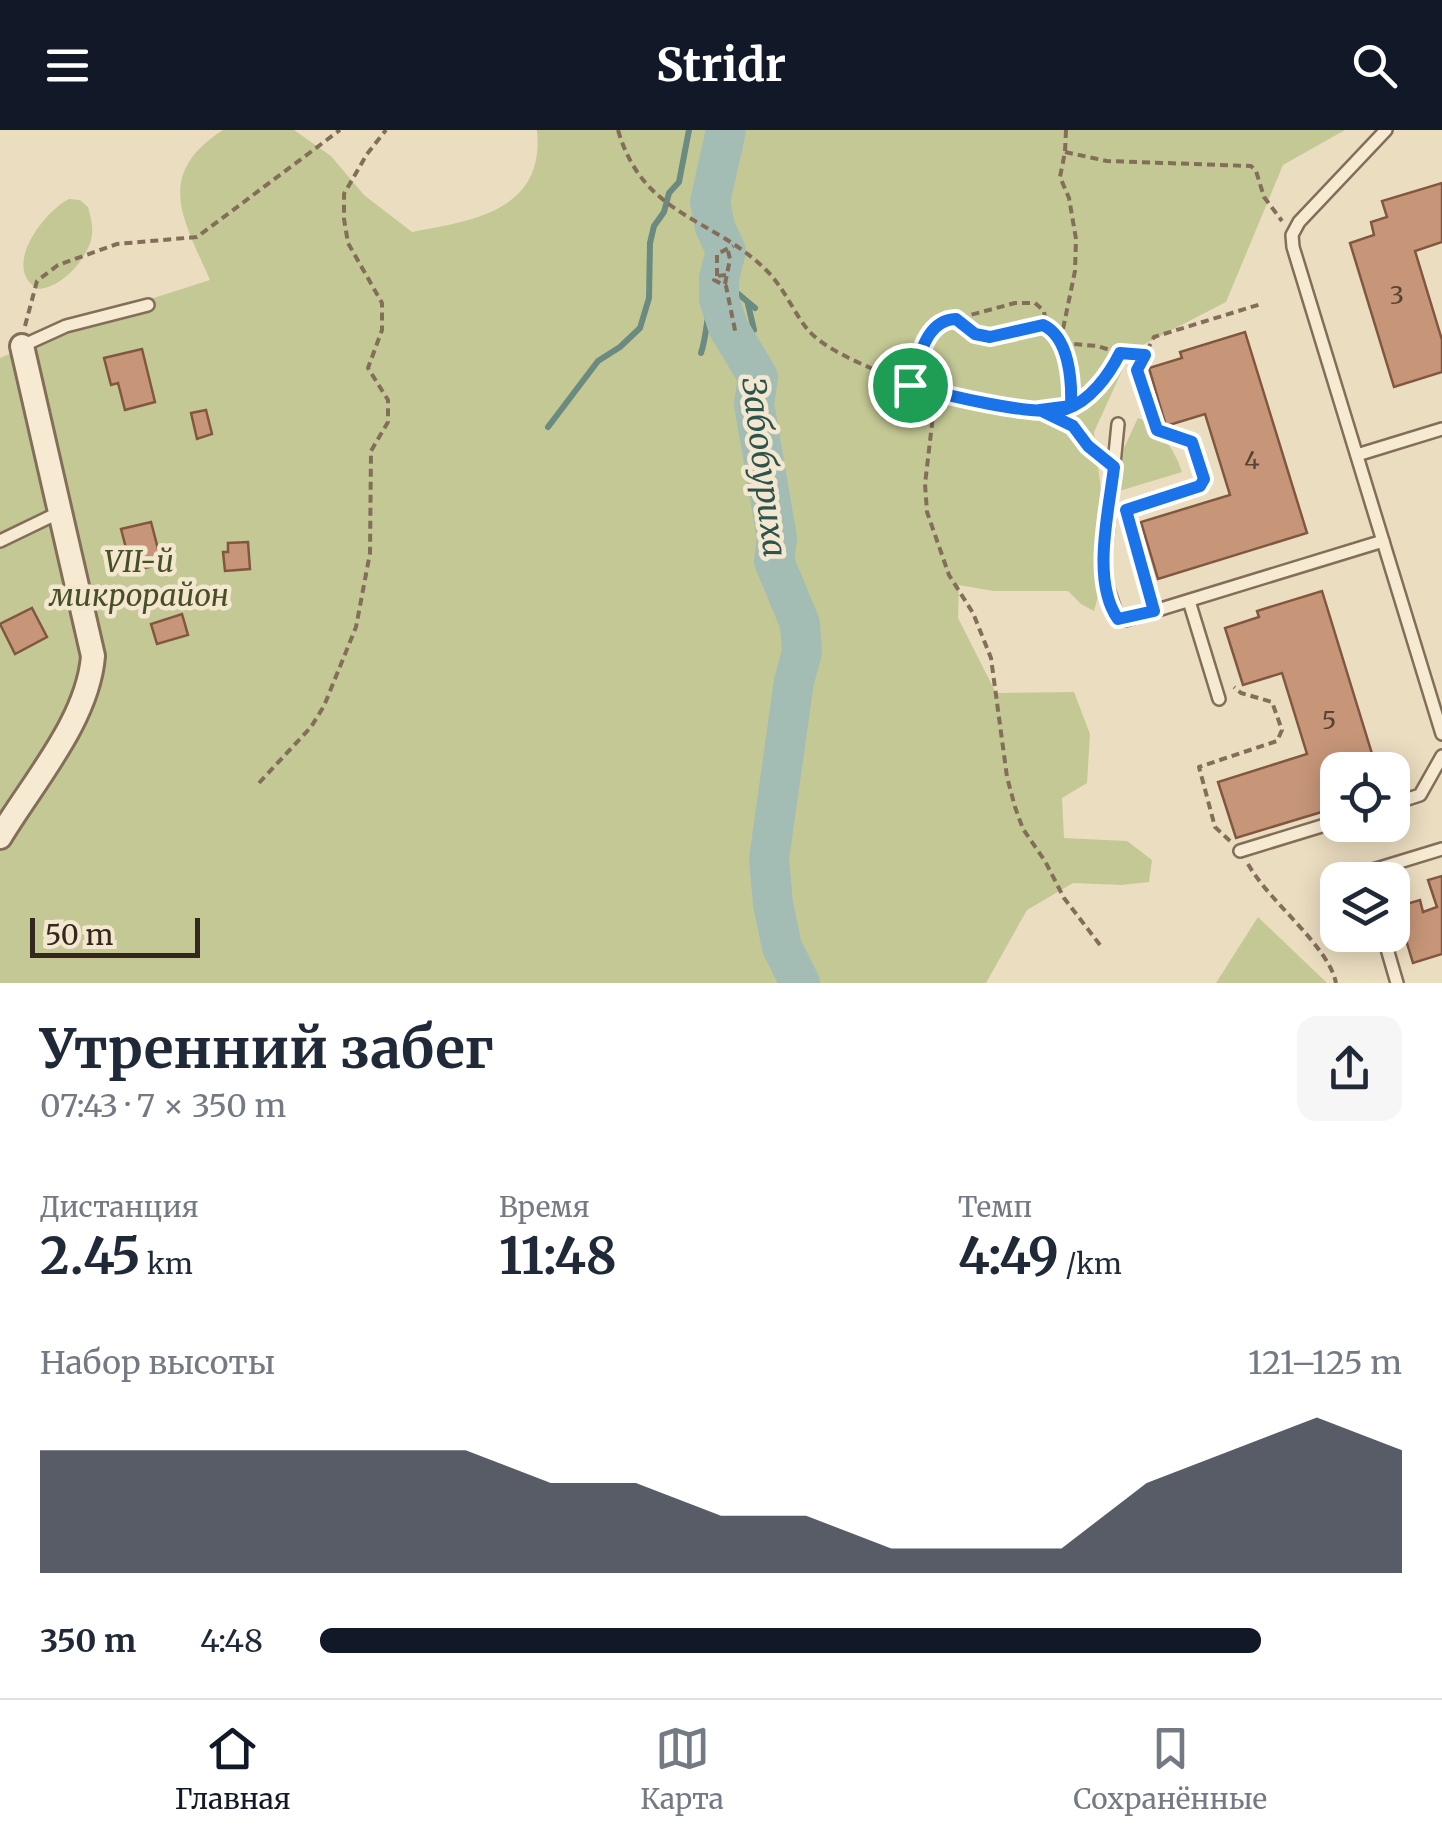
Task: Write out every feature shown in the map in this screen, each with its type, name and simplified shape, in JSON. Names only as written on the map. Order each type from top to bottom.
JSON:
[{"type":"street","points":[[0,837],[79,712],[92,676],[90,635],[22,346]]},
{"type":"lane","points":[[1386,130],[1299,222],[1292,234],[1293,248],[1442,734]]},
{"type":"lane","points":[[22,346],[66,326],[148,304]]},
{"type":"lane","points":[[1118,424],[1104,580],[1118,619],[1383,541]]},
{"type":"lane","points":[[1356,455],[1442,429]]},
{"type":"lane","points":[[0,542],[60,512]]},
{"type":"lane","points":[[1189,601],[1219,699]]},
{"type":"lane","points":[[1410,798],[1420,795],[1442,756]]},
{"type":"lane","points":[[1240,851],[1320,827]]},
{"type":"lane","points":[[1399,862],[1442,849]]},
{"type":"lane","points":[[1388,952],[1397,983]]},
{"type":"path","points":[[22,346],[37,281],[58,264],[117,244],[197,237],[340,130]]},
{"type":"path","points":[[260,784],[311,727],[324,706],[356,626],[368,566],[371,452],[388,422],[388,400],[370,374],[368,362],[384,320],[376,288],[348,243],[344,210],[348,186],[386,130]]},
{"type":"path","points":[[618,130],[634,169],[666,203],[769,273],[811,333],[930,398],[934,407],[925,484],[928,512],[949,575],[974,613],[991,658],[1007,777],[1023,830],[1064,898],[1100,945]]},
{"type":"path","points":[[1066,130],[1060,177],[1069,198],[1077,255],[1063,343],[1071,406]]},
{"type":"path","points":[[1066,152],[1107,161],[1251,166],[1264,197],[1292,234]]},
{"type":"path","points":[[730,246],[717,254],[736,335]]},
{"type":"path","points":[[725,284],[715,282],[722,275],[730,246]]},
{"type":"path","points":[[910,385],[932,329],[945,320],[1015,303],[1035,303],[1044,312],[1046,326],[1063,343],[1145,355]]},
{"type":"path","points":[[1154,611],[1126,510],[1200,486],[1204,479],[1192,442],[1164,434],[1153,424],[1137,370],[1154,336],[1262,304]]},
{"type":"path","points":[[956,319],[975,334],[990,337],[1046,326]]},
{"type":"path","points":[[1040,410],[1071,406],[1109,375],[1120,353]]},
{"type":"path","points":[[910,385],[1040,410],[1073,426],[1088,446],[1114,467]]},
{"type":"path","points":[[1233,686],[1241,693],[1272,702],[1282,730],[1277,741],[1199,768],[1215,827],[1240,851],[1269,896],[1326,956],[1336,983]]},
{"type":"green space","name":"VII-й микрорайон","points":[[223,130],[294,130],[331,156],[364,195],[412,232],[481,216],[517,195],[530,178],[537,130],[1345,130],[1283,165],[1226,302],[1131,351],[1094,432],[1103,508],[1103,577],[1094,611],[1068,591],[993,591],[959,585],[958,618],[996,693],[1074,692],[1090,734],[1087,783],[1062,798],[1064,838],[1127,841],[1152,860],[1149,882],[1073,883],[1027,910],[986,983],[0,983],[0,358],[116,310],[210,280],[184,218],[181,181],[201,147]]},
{"type":"green space","points":[[69,199],[80,200],[88,207],[91,240],[71,272],[39,289],[28,280],[24,256],[38,228]]},
{"type":"green space","points":[[1138,418],[1153,426],[1165,440],[1182,472],[1119,491],[1124,448]]},
{"type":"green space","points":[[1258,917],[1327,983],[1216,983]]},
{"type":"building","points":[[1442,183],[1442,242],[1415,251],[1442,340],[1442,372],[1394,387],[1350,243],[1374,235],[1371,222],[1387,217],[1382,201]]},
{"type":"building","points":[[1245,332],[1307,533],[1158,579],[1141,522],[1230,495],[1205,414],[1166,426],[1149,368],[1182,358],[1180,352]]},
{"type":"building","points":[[142,349],[155,402],[125,410],[118,383],[111,385],[104,358]]},
{"type":"building","points":[[206,410],[212,434],[197,439],[191,413]]},
{"type":"building","points":[[151,522],[162,564],[132,571],[121,529]]},
{"type":"building","points":[[248,542],[250,569],[225,571],[223,552],[228,552],[228,543]]},
{"type":"building","points":[[1322,591],[1371,752],[1320,752],[1320,812],[1236,838],[1218,782],[1307,754],[1282,673],[1243,685],[1225,628],[1259,617],[1257,611]]},
{"type":"building","points":[[32,608],[47,637],[15,654],[0,624]]},
{"type":"building","points":[[182,614],[188,635],[157,644],[151,624]]},
{"type":"building","points":[[1442,876],[1442,954],[1413,963],[1410,903],[1420,900],[1423,912],[1437,907],[1428,880]]},
{"type":"waterway","points":[[548,427],[598,361],[640,328],[649,298],[654,226],[664,212],[669,193],[679,182],[689,130]]},
{"type":"waterway","name":"Забобуриха","points":[[726,130],[710,202],[715,227],[726,251],[719,278],[719,299],[728,327],[758,377],[754,404],[777,538],[774,561],[800,624],[802,652],[794,681],[769,859],[782,947],[800,983]]},
{"type":"waterway","points":[[722,267],[736,292],[755,308]]},
{"type":"waterway","points":[[701,353],[711,302],[719,287]]},
{"type":"waterway","points":[[748,304],[754,330]]},
{"type":"route","points":[[910,385],[932,329],[945,320],[956,319],[975,334],[990,337],[1043,325],[1055,332],[1063,343],[1071,406],[1065,409],[1050,411],[1040,410],[1073,426],[1106,464],[1114,467],[1103,577],[1114,614],[1125,620],[1154,611],[1126,510],[1200,486],[1204,479],[1192,442],[1164,434],[1153,424],[1137,370],[1145,355],[1120,353],[1109,375],[1078,402],[1071,406],[1065,409],[998,404],[910,385]]}]
